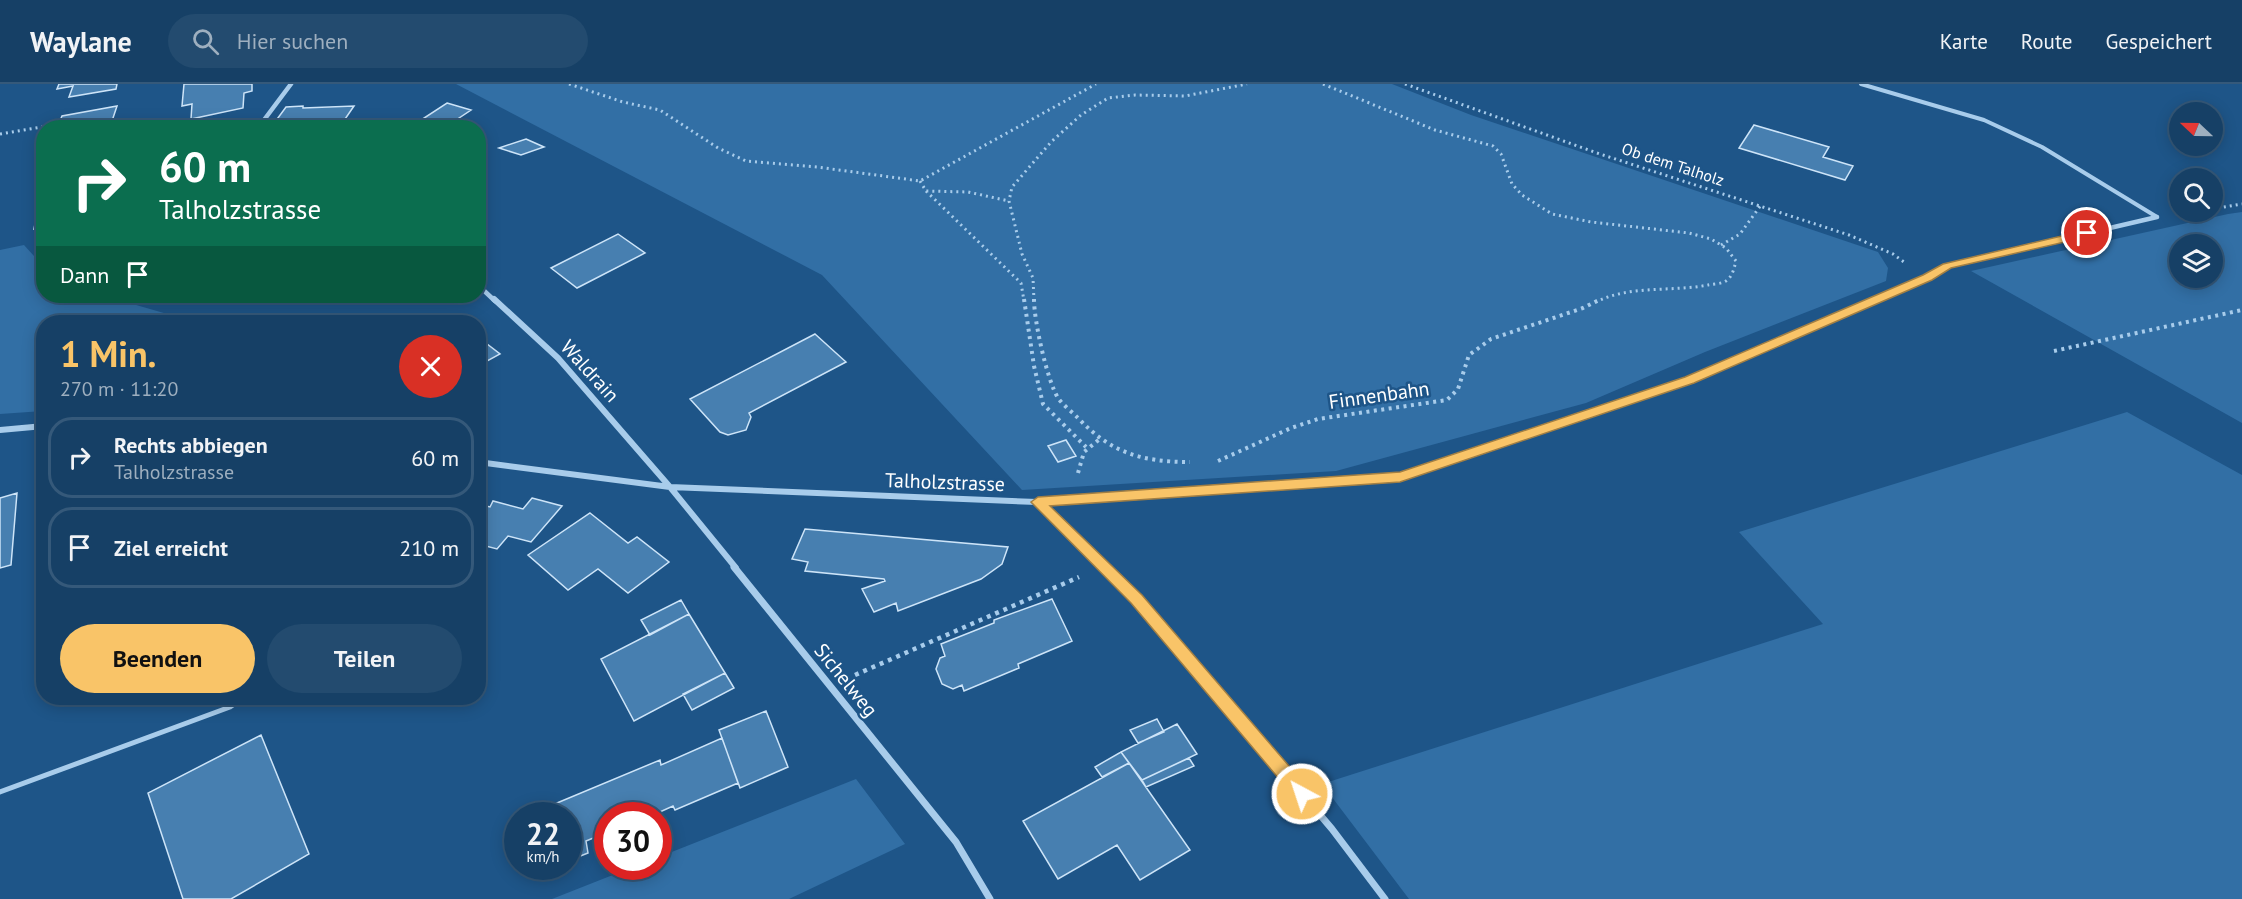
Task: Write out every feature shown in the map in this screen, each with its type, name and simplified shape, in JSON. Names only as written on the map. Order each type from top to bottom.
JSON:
[{"type":"street","points":[[264,120],[291,84]]},
{"type":"street","name":"Talholzstrasse","points":[[486,463],[670,487],[1038,502],[1400,477],[1690,380],[1928,278],[1947,266],[2157,217]]},
{"type":"street","name":"Waldrain","points":[[486,292],[558,358],[670,487]]},
{"type":"street","points":[[0,430],[36,427]]},
{"type":"street","name":"Sichelweg","points":[[670,487],[956,842],[990,899]]},
{"type":"street","points":[[1038,502],[1137,599],[1332,829],[1385,899]]},
{"type":"lane","points":[[1861,84],[1984,120],[2042,147],[2157,217]]},
{"type":"lane","points":[[0,792],[233,705]]},
{"type":"path","points":[[569,84],[623,102],[660,110],[718,148],[746,161],[817,167],[920,181],[1096,84]]},
{"type":"path","points":[[1192,462],[1158,462],[1126,453],[1093,434],[1058,398],[1042,354],[1034,311],[1033,278],[1022,254],[1009,201],[1011,188],[1051,142],[1081,115],[1108,98],[1135,95],[1185,96],[1247,84]]},
{"type":"path","points":[[1323,84],[1435,130],[1494,146],[1501,154],[1512,184],[1536,206],[1552,214],[1601,223],[1689,233],[1711,238],[1721,245],[1740,234],[1761,205]]},
{"type":"path","name":"Ob dem Talholz","points":[[1406,84],[1597,153],[1849,235],[1884,250],[1928,278]]},
{"type":"path","points":[[0,134],[36,128]]},
{"type":"path","points":[[920,181],[926,191],[1020,283],[1042,404],[1086,447]]},
{"type":"path","points":[[926,191],[968,192],[1009,201]]},
{"type":"path","points":[[2223,207],[2242,204]]},
{"type":"path","name":"Finnenbahn","points":[[1214,462],[1236,455],[1258,442],[1291,428],[1318,419],[1447,400],[1458,389],[1469,355],[1491,339],[1583,308],[1606,297],[1644,290],[1699,287],[1725,282],[1733,273],[1736,261],[1721,245]]},
{"type":"path","points":[[2054,351],[2242,310]]},
{"type":"path","points":[[1079,498],[1079,461],[1086,447],[1101,438]]},
{"type":"path","points":[[830,686],[1104,566]]},
{"type":"shaded area","points":[[456,84],[1392,84],[1471,115],[1878,252],[1888,268],[1886,281],[1705,352],[1586,403],[1336,471],[1022,490],[822,275]]},
{"type":"shaded area","points":[[2242,212],[2242,423],[1971,271],[2192,222],[2223,222],[2223,215]]},
{"type":"shaded area","points":[[24,245],[36,258],[36,303],[129,303],[171,315],[36,315],[36,411],[0,414],[0,250]]},
{"type":"shaded area","points":[[2127,412],[2242,475],[2242,899],[1409,899],[1322,784],[1823,624],[1739,532]]},
{"type":"shaded area","points":[[856,779],[905,844],[789,899],[552,899],[600,880],[672,880],[672,852]]},
{"type":"building","points":[[59,84],[117,84],[116,89],[69,97],[73,86],[57,89]]},
{"type":"building","points":[[184,84],[252,84],[252,91],[244,93],[243,108],[191,119],[192,104],[182,106]]},
{"type":"building","points":[[447,103],[471,110],[456,120],[421,120]]},
{"type":"building","points":[[117,106],[112,120],[60,120],[62,116]]},
{"type":"building","points":[[354,106],[344,120],[276,120],[286,107]]},
{"type":"building","points":[[1754,125],[1829,147],[1823,157],[1853,166],[1845,180],[1739,148]]},
{"type":"building","points":[[526,139],[544,147],[521,155],[499,148]]},
{"type":"building","points":[[618,234],[645,253],[577,288],[551,268]]},
{"type":"building","points":[[815,334],[846,362],[749,413],[751,417],[746,430],[728,435],[720,432],[690,399]]},
{"type":"building","points":[[486,343],[500,354],[486,362]]},
{"type":"building","points":[[1066,440],[1076,456],[1058,462],[1048,446]]},
{"type":"building","points":[[17,493],[11,565],[0,568],[0,498]]},
{"type":"building","points":[[532,498],[562,506],[531,542],[508,536],[497,549],[486,546],[486,506],[490,507],[493,501],[523,509]]},
{"type":"building","points":[[590,513],[628,543],[637,537],[669,562],[628,593],[598,569],[568,590],[528,555]]},
{"type":"building","points":[[805,529],[1008,547],[1002,564],[981,579],[898,611],[896,603],[874,612],[862,589],[885,581],[884,579],[805,571],[808,562],[792,559]]},
{"type":"building","points":[[1052,599],[1072,641],[1018,664],[1019,668],[964,691],[962,685],[953,689],[942,684],[936,669],[940,658],[945,656],[941,644],[994,623],[994,620]]},
{"type":"building","points":[[681,600],[689,614],[650,635],[641,620]]},
{"type":"building","points":[[689,614],[725,673],[634,721],[601,659]]},
{"type":"building","points":[[725,673],[734,688],[692,710],[683,694]]},
{"type":"building","points":[[766,711],[788,767],[740,788],[719,730]]},
{"type":"building","points":[[1157,719],[1164,732],[1138,743],[1130,730]]},
{"type":"building","points":[[1177,724],[1197,754],[1142,780],[1121,752]]},
{"type":"building","points":[[261,735],[309,854],[231,899],[183,899],[148,793]]},
{"type":"building","points":[[722,738],[738,783],[675,810],[672,802],[594,802],[594,838],[586,841],[588,853],[582,855],[582,802],[559,802],[660,760],[661,765]]},
{"type":"building","points":[[1121,752],[1129,763],[1102,777],[1095,767]]},
{"type":"building","points":[[1189,758],[1194,766],[1146,787],[1142,780]]},
{"type":"building","points":[[1129,763],[1190,850],[1140,880],[1117,845],[1058,879],[1023,821]]},
{"type":"route","points":[[1302,794],[1137,599],[1038,502],[1400,477],[1690,380],[1928,278],[1947,266],[2087,233]]}]
